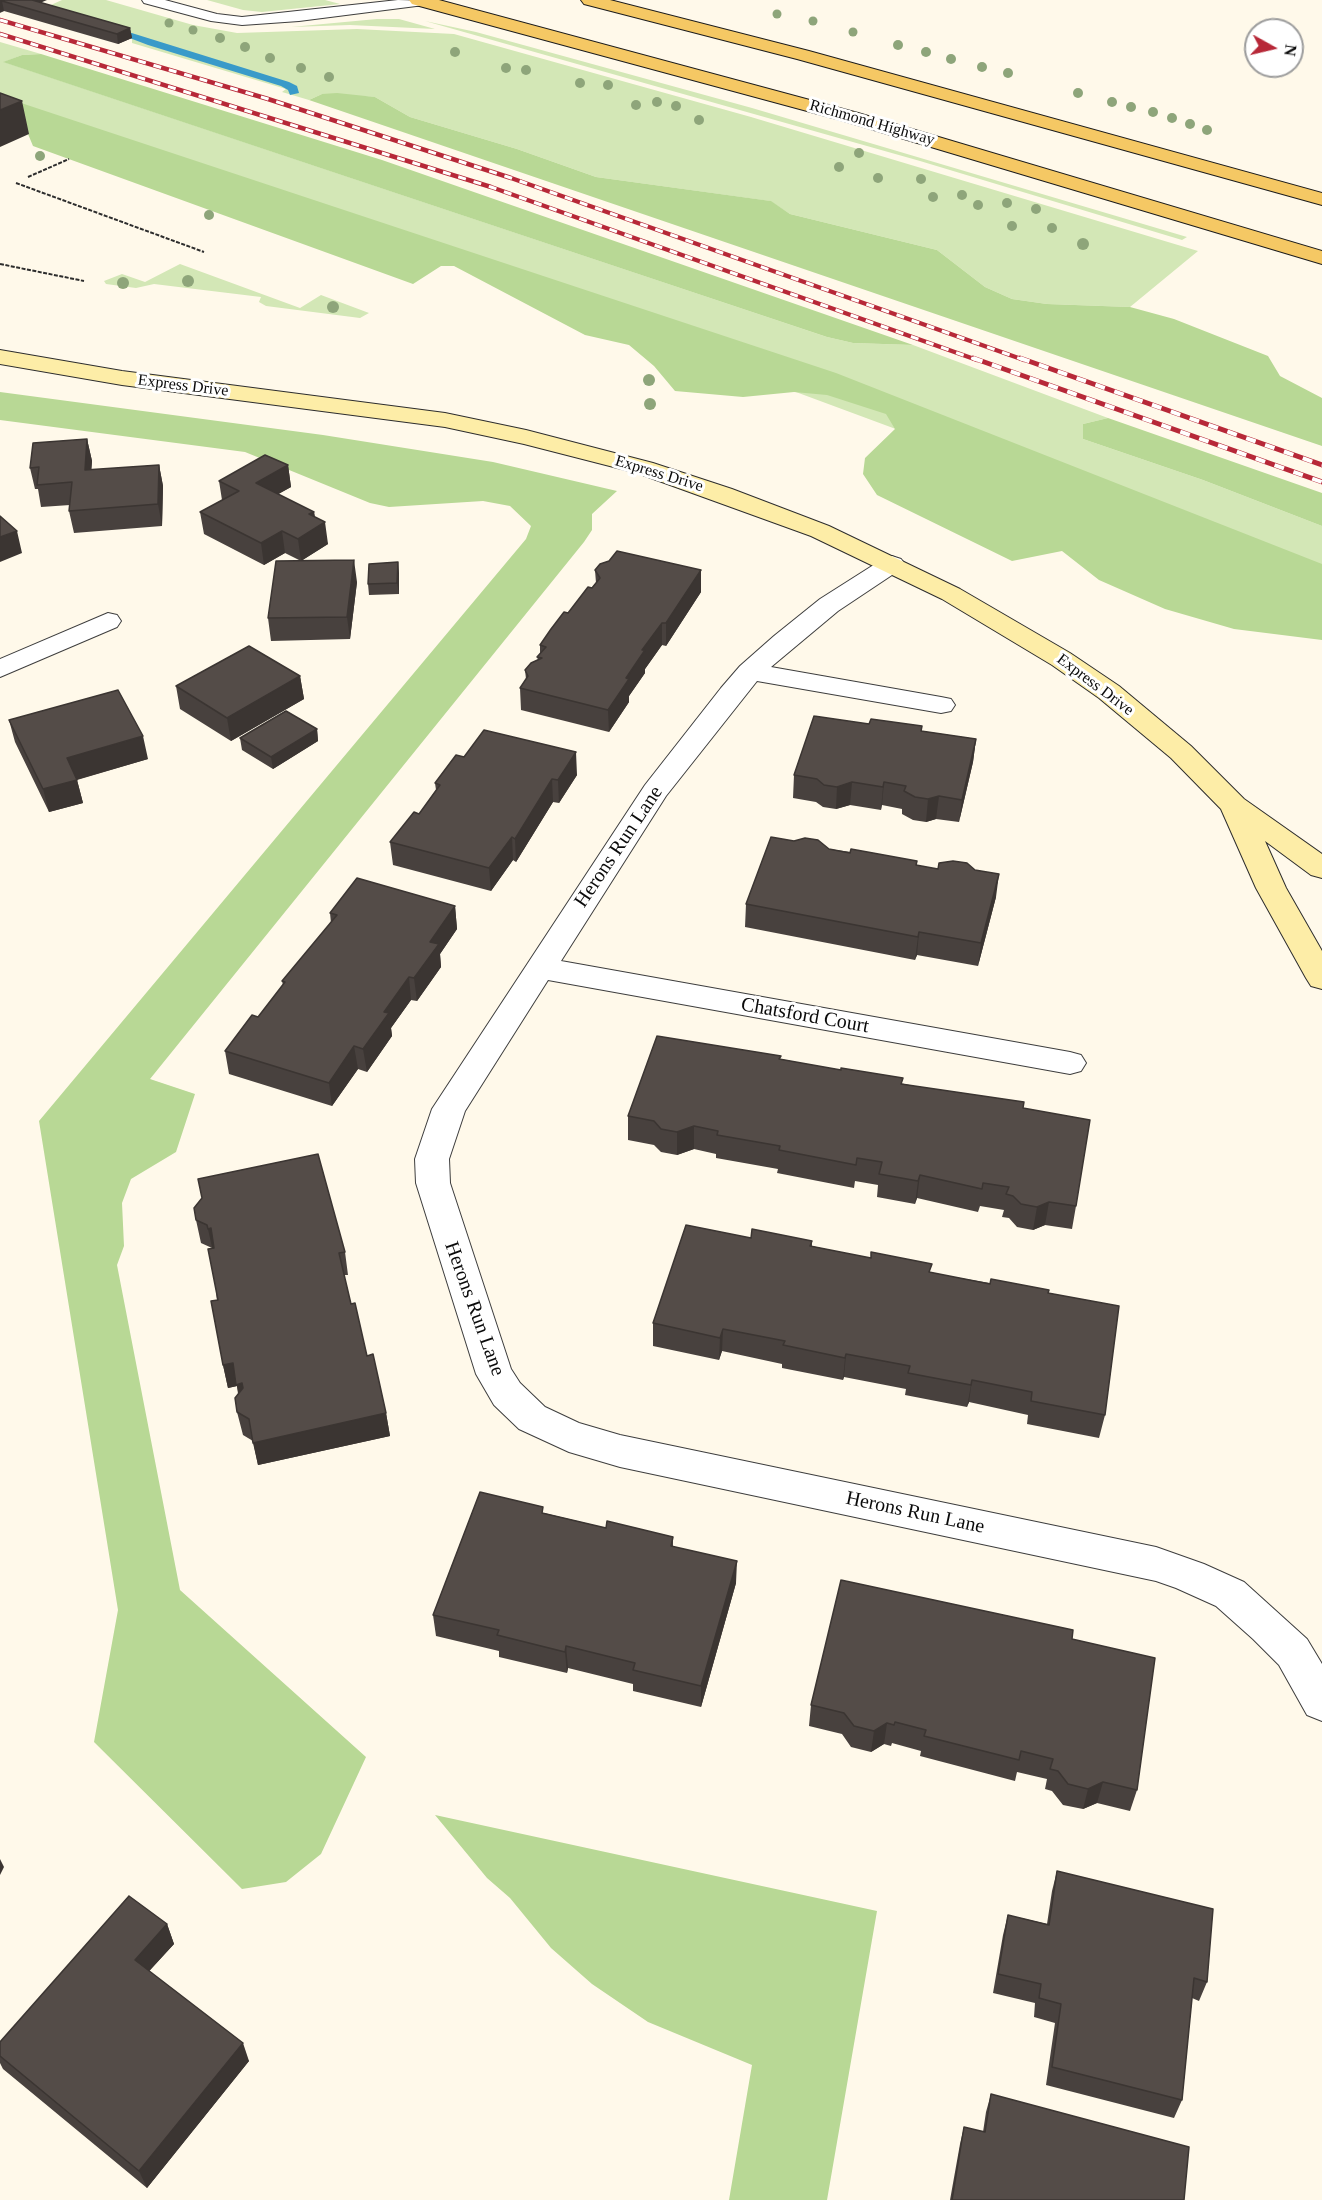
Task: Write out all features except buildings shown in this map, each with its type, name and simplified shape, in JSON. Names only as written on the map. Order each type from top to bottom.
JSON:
[{"type":"main road","points":[[590,0],[832,63],[1322,199]]},
{"type":"main road","name":"Richmond Highway","points":[[421,1],[559,36],[851,117],[1317,252]]},
{"type":"street","name":"Express Drive","points":[[0,357],[122,378],[445,420],[526,437],[645,468],[723,494],[820,531],[892,564],[1010,626],[1099,685],[1181,752],[1234,805],[1322,868]]},
{"type":"street","name":"Herons Run Lane","points":[[892,564],[830,605],[750,672],[655,791],[449,1109],[438,1135],[432,1159],[433,1183],[494,1374],[507,1394],[532,1418],[569,1436],[620,1451],[1156,1564],[1182,1573],[1230,1594],[1267,1626],[1293,1652],[1322,1702]]},
{"type":"street","points":[[0,669],[108,621]]},
{"type":"street","points":[[750,672],[941,705]]},
{"type":"street","name":"Express Drive","points":[[1234,805],[1271,888],[1322,978]]},
{"type":"street","name":"Chatsford Court","points":[[539,968],[1071,1063]]},
{"type":"lane","points":[[149,0],[216,18],[242,21],[299,17],[421,1]]},
{"type":"path","points":[[28,177],[69,159]]},
{"type":"path","points":[[16,183],[204,252]]},
{"type":"path","points":[[0,264],[84,281]]},
{"type":"green space","points":[[0,0],[42,9],[62,0],[106,0],[193,25],[237,33],[357,29],[454,34],[751,117],[1198,251],[1130,307],[1047,304],[1012,299],[985,287],[937,250],[790,214],[770,201],[596,177],[517,149],[410,117],[375,97],[322,94],[309,100],[282,92],[286,89],[132,43],[132,38]]},
{"type":"green space","points":[[207,0],[325,0],[340,4],[262,12],[243,10]]},
{"type":"green space","points":[[399,19],[435,29],[350,25],[291,27]]},
{"type":"green space","points":[[425,21],[476,32],[752,108],[1187,237],[1182,240],[920,161]]},
{"type":"green space","points":[[0,42],[41,54],[22,55],[4,62],[827,337],[853,343],[913,345],[1108,418],[1083,424],[1083,439],[1203,480],[1322,526],[1322,587],[0,97]]},
{"type":"green space","points":[[41,54],[382,160],[913,345],[853,343],[827,337],[3,62],[22,55]]},
{"type":"green space","points":[[337,93],[375,97],[410,117],[517,149],[596,177],[771,201],[790,214],[937,250],[985,287],[1012,299],[1047,304],[1130,307],[1174,319],[1268,356],[1280,376],[1322,398],[1322,446],[309,100],[322,94]]},
{"type":"green space","points":[[0,96],[836,373],[1322,564],[1322,640],[1234,629],[1165,609],[1099,580],[1062,551],[1012,561],[877,495],[863,474],[865,458],[895,429],[886,414],[827,395],[794,392],[743,397],[675,391],[654,366],[629,345],[585,335],[454,266],[441,266],[413,284],[33,146],[28,134]]},
{"type":"green space","points":[[180,264],[300,308],[321,295],[369,313],[360,318],[266,306],[259,302],[261,297],[154,284],[136,288],[106,284],[104,281],[122,274],[145,282]]},
{"type":"green space","points":[[0,392],[323,435],[493,462],[617,491],[592,514],[592,530],[584,542],[150,1079],[195,1094],[176,1152],[131,1179],[122,1203],[124,1246],[117,1265],[180,1590],[366,1757],[321,1854],[286,1882],[242,1889],[94,1742],[118,1610],[39,1121],[526,539],[531,526],[510,506],[483,501],[389,507],[370,503],[245,452],[0,420]]},
{"type":"green space","points":[[1108,418],[1322,493],[1322,526],[1203,480],[1083,439],[1083,424]]},
{"type":"green space","points":[[435,1815],[877,1911],[827,2200],[729,2200],[752,2065],[648,2022],[592,1984],[551,1948],[510,1898],[487,1878]]},
{"type":"waterway","points":[[109,27],[151,43],[285,84],[293,88],[294,93]]},
{"type":"railway","points":[[0,20],[268,99],[511,178],[1024,360]]},
{"type":"railway","points":[[0,34],[491,187],[977,360]]},
{"type":"railway","points":[[973,358],[1322,482]]},
{"type":"railway","points":[[1020,358],[1322,465]]}]
